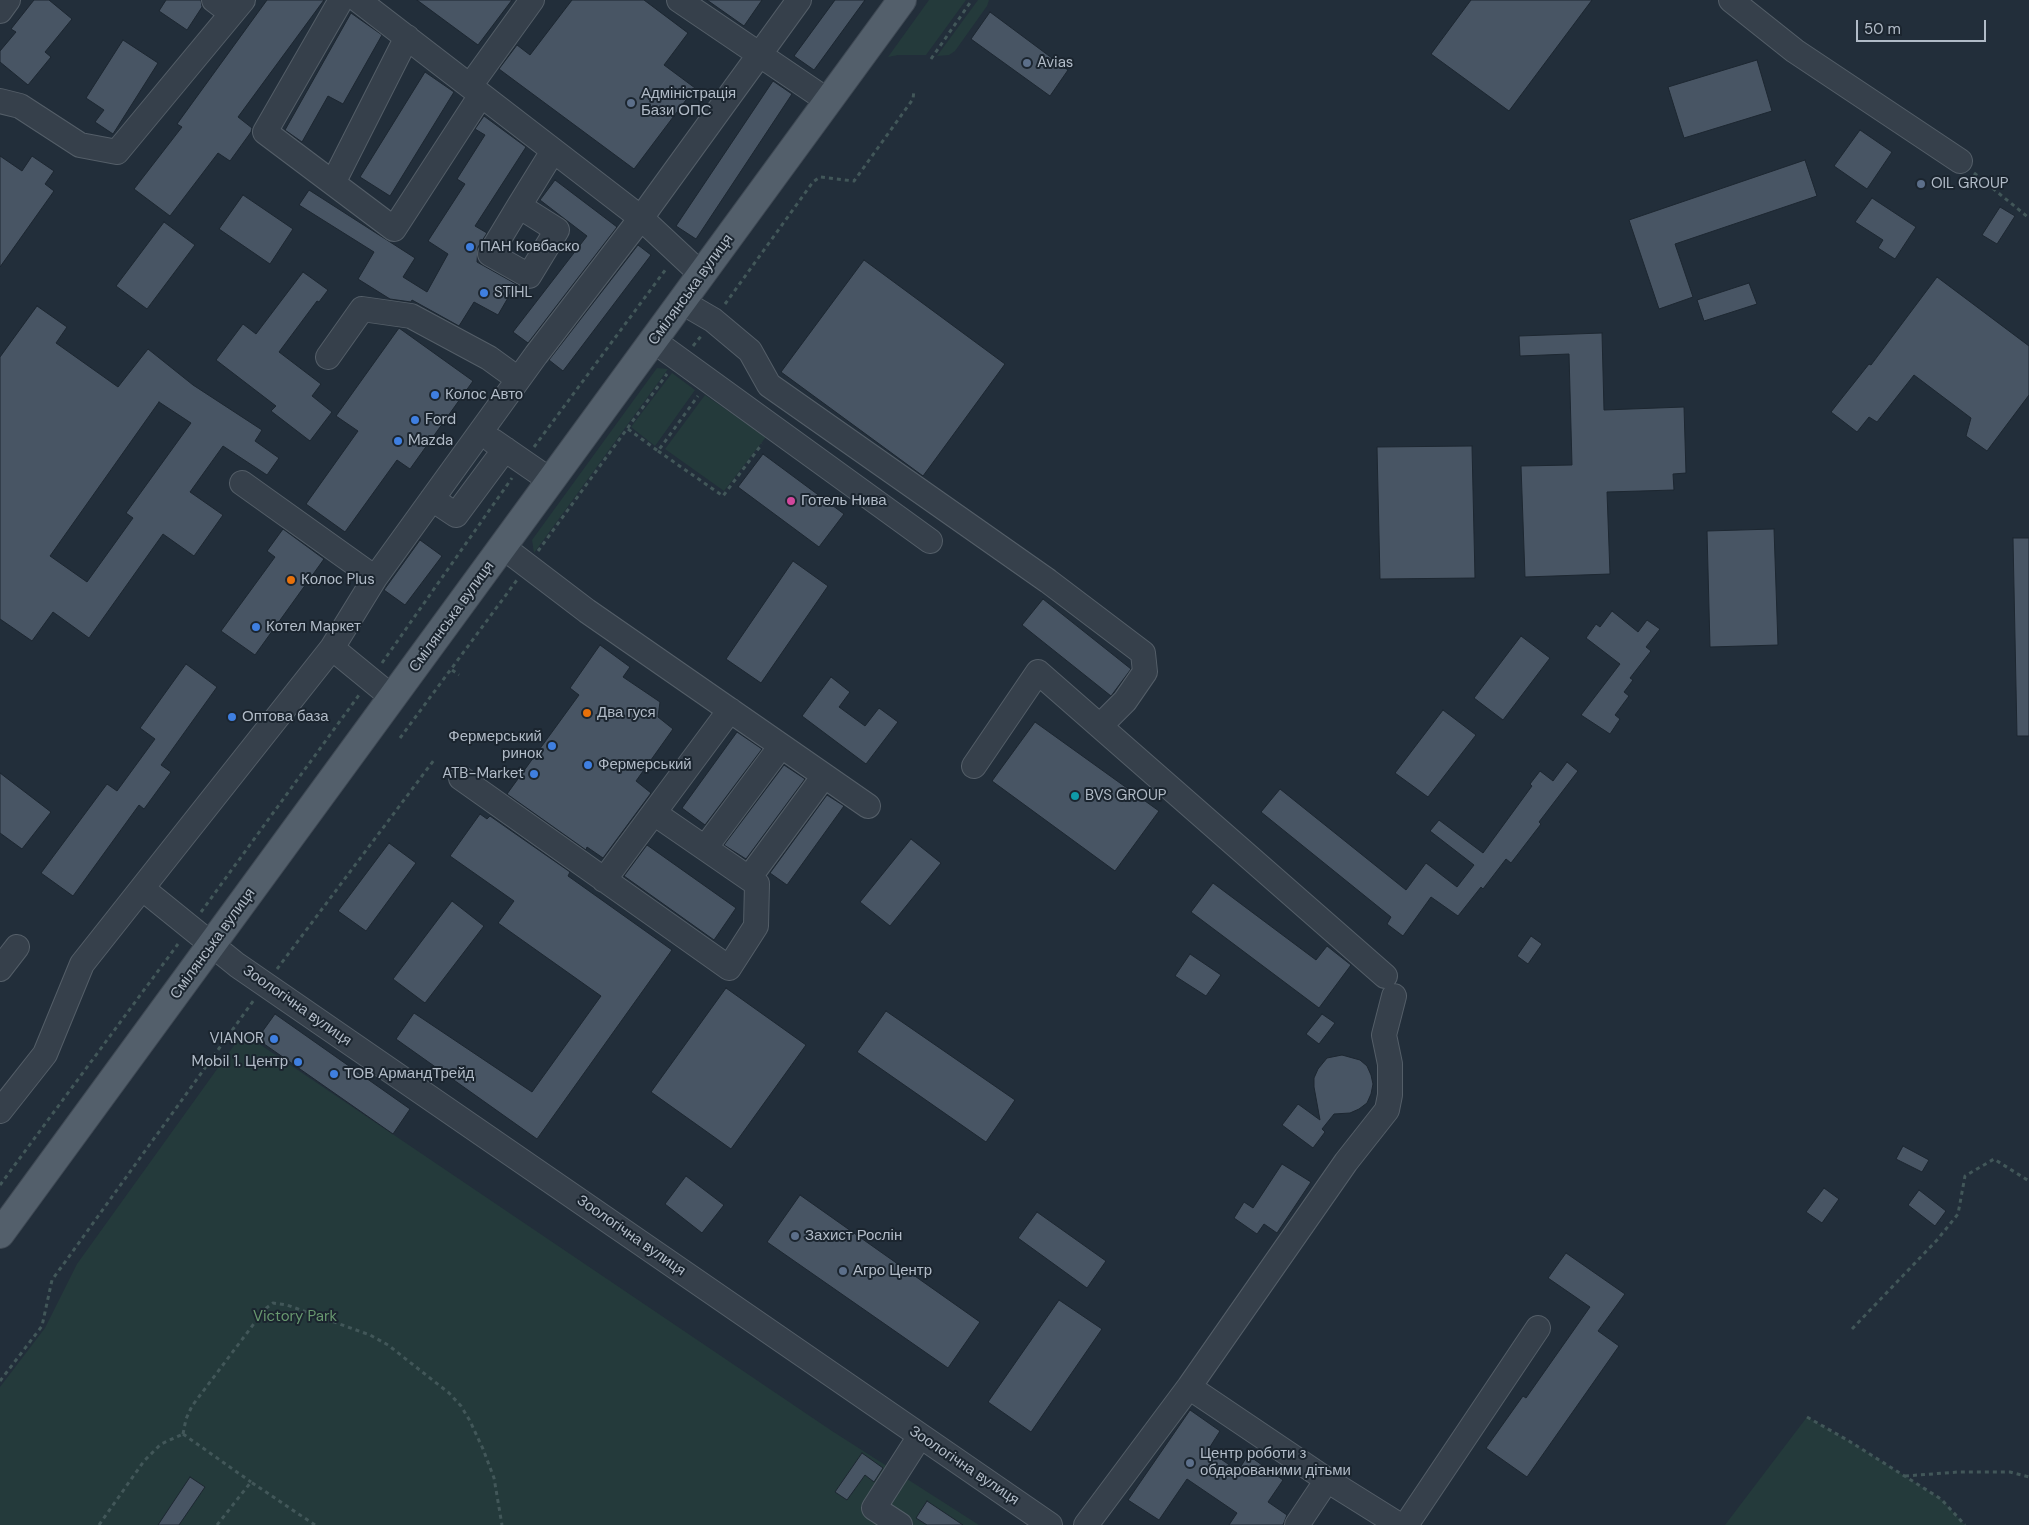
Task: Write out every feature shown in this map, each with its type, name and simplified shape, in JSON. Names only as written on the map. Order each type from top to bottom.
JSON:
[{"type":"main road","name":"Смілянська вулиця","points":[[0,1234],[902,0]]},
{"type":"street","points":[[0,11],[8,0]]},
{"type":"street","points":[[341,0],[265,132],[394,229],[476,90],[532,0]]},
{"type":"street","points":[[358,0],[641,218],[702,275]]},
{"type":"street","points":[[679,0],[828,101]]},
{"type":"street","points":[[0,1111],[45,1054],[82,964],[332,648],[374,578],[518,379],[641,218],[799,0]]},
{"type":"street","points":[[1731,0],[1795,51],[1960,161]]},
{"type":"street","points":[[0,101],[20,106],[80,145],[117,152],[229,4]]},
{"type":"street","points":[[333,183],[407,37]]},
{"type":"street","points":[[519,206],[554,151]]},
{"type":"street","points":[[682,302],[713,320],[750,351],[769,385],[1048,581],[1144,653],[1145,672],[1125,701],[1100,726]]},
{"type":"street","points":[[328,356],[362,309],[411,316],[488,358],[518,379]]},
{"type":"street","points":[[654,341],[930,541]]},
{"type":"street","points":[[480,432],[551,481]]},
{"type":"street","points":[[432,499],[456,515],[514,456]]},
{"type":"street","points":[[242,483],[374,578]]},
{"type":"street","points":[[503,547],[587,611],[868,806]]},
{"type":"street","points":[[332,648],[393,698]]},
{"type":"street","points":[[974,766],[1038,672],[1389,986],[1384,1035],[1390,1064],[1390,1095],[1387,1110],[1346,1162],[1189,1387],[1086,1525]]},
{"type":"street","points":[[604,880],[730,710]]},
{"type":"street","points":[[705,848],[781,746]]},
{"type":"street","points":[[749,878],[824,776]]},
{"type":"street","points":[[461,778],[729,968],[756,926],[757,884],[654,813]]},
{"type":"street","name":"Зоологічна вулиця","points":[[142,889],[191,926],[237,965],[1050,1525]]},
{"type":"street","points":[[0,969],[17,947]]},
{"type":"street","points":[[1406,1525],[1538,1328]]},
{"type":"street","points":[[1189,1387],[1327,1480],[1399,1525]]},
{"type":"street","points":[[900,1525],[874,1508],[920,1436]]},
{"type":"street","points":[[1297,1525],[1327,1480]]},
{"type":"path","points":[[931,59],[972,0]]},
{"type":"path","points":[[400,738],[670,372],[682,361],[713,320],[813,182],[820,177],[854,181],[913,98],[914,90]]},
{"type":"path","points":[[1960,161],[2029,218]]},
{"type":"path","points":[[0,1185],[370,679],[514,456],[678,252]]},
{"type":"path","points":[[658,451],[709,380]]},
{"type":"path","points":[[628,429],[723,496],[774,428]]},
{"type":"path","points":[[452,670],[459,675]]},
{"type":"path","points":[[0,1381],[42,1326],[52,1280],[265,984],[434,760]]},
{"type":"path","points":[[1852,1329],[1938,1240],[1958,1214],[1965,1176],[1994,1159],[2029,1181]]},
{"type":"path","points":[[183,1434],[186,1418],[192,1406],[265,1309],[273,1303],[287,1305],[370,1335],[388,1344],[449,1393],[461,1406],[483,1448],[494,1478],[502,1525]]},
{"type":"path","points":[[1807,1417],[1941,1499],[1965,1525]]},
{"type":"path","points":[[183,1434],[315,1525]]},
{"type":"path","points":[[99,1525],[144,1461],[161,1444],[183,1434]]},
{"type":"path","points":[[1904,1476],[1958,1472],[2010,1472],[2029,1477]]},
{"type":"path","points":[[218,1525],[251,1482]]},
{"type":"green space","points":[[929,0],[966,0],[926,55],[888,57]]},
{"type":"green space","points":[[978,0],[989,0],[987,6],[955,51],[949,55],[937,56]]},
{"type":"green space","points":[[657,368],[668,369],[534,553],[532,540]]},
{"type":"green space","points":[[672,373],[695,390],[655,446],[631,427]]},
{"type":"green space","points":[[705,395],[766,437],[724,491],[665,449]]},
{"type":"green space","name":"Victory Park","points":[[243,1033],[832,1431],[979,1525],[0,1525],[0,1387],[45,1328],[77,1264]]},
{"type":"green space","points":[[1807,1417],[1941,1499],[1965,1525],[1725,1525]]},
{"type":"building","points":[[34,0],[49,0],[72,19],[45,52],[51,57],[28,85],[0,62],[0,51],[16,32],[11,29]]},
{"type":"building","points":[[166,0],[201,0],[202,7],[187,30],[159,11]]},
{"type":"building","points":[[267,0],[324,0],[238,117],[252,128],[251,132],[230,161],[218,153],[170,216],[134,189],[182,127],[177,124]]},
{"type":"building","points":[[417,0],[512,0],[478,45]]},
{"type":"building","points":[[572,0],[644,0],[688,33],[664,65],[695,88],[634,169],[499,69],[517,45],[530,55]]},
{"type":"building","points":[[707,0],[762,0],[744,26]]},
{"type":"building","points":[[835,0],[865,0],[814,70],[794,56]]},
{"type":"building","points":[[1471,0],[1592,0],[1509,111],[1431,54]]},
{"type":"building","points":[[990,12],[1068,70],[1050,96],[971,39]]},
{"type":"building","points":[[351,13],[382,35],[343,104],[328,96],[302,142],[285,130]]},
{"type":"building","points":[[123,40],[158,63],[113,134],[95,122],[104,110],[86,98]]},
{"type":"building","points":[[1757,60],[1772,111],[1684,138],[1668,87]]},
{"type":"building","points":[[425,72],[454,92],[390,196],[360,177]]},
{"type":"building","points":[[773,81],[792,94],[696,239],[676,226]]},
{"type":"building","points":[[484,116],[526,147],[475,226],[487,233],[478,247],[477,262],[516,284],[498,315],[474,302],[459,326],[412,300],[411,302],[390,299],[358,279],[374,252],[299,205],[309,190],[415,258],[403,277],[427,292],[448,254],[428,241],[465,184],[457,179],[485,135],[475,129]]},
{"type":"building","points":[[1860,130],[1892,152],[1867,189],[1834,166]]},
{"type":"building","points":[[0,156],[22,171],[32,156],[54,171],[45,184],[54,191],[0,267]]},
{"type":"building","points":[[1805,160],[1817,196],[1675,244],[1693,297],[1659,309],[1629,220]]},
{"type":"building","points":[[555,180],[617,227],[528,343],[513,332],[587,236],[540,200]]},
{"type":"building","points":[[243,195],[293,229],[270,264],[219,229]]},
{"type":"building","points":[[1872,198],[1916,227],[1895,259],[1878,248],[1883,240],[1855,222]]},
{"type":"building","points":[[2000,207],[2015,216],[1997,244],[1982,235]]},
{"type":"building","points":[[164,222],[195,245],[147,309],[116,286]]},
{"type":"building","points":[[638,245],[651,255],[563,371],[549,360]]},
{"type":"building","points":[[864,260],[1005,364],[923,476],[781,372]]},
{"type":"building","points":[[303,272],[328,290],[319,302],[317,301],[279,352],[321,384],[312,396],[332,412],[310,441],[271,411],[276,406],[216,360],[243,324],[256,334]]},
{"type":"building","points":[[1937,277],[2029,346],[2029,395],[1987,451],[1966,436],[1971,418],[1914,375],[1877,422],[1869,417],[1857,432],[1831,412],[1869,364],[1871,365]]},
{"type":"building","points":[[1749,283],[1757,304],[1704,321],[1697,300]]},
{"type":"building","points":[[37,306],[67,327],[56,343],[118,387],[148,349],[193,385],[262,430],[255,441],[279,458],[267,475],[223,446],[190,492],[223,515],[194,556],[163,534],[89,638],[53,612],[32,641],[0,619],[0,357]],"holes":[[[159,402],[191,423],[126,513],[133,518],[87,582],[50,556]]]},
{"type":"building","points":[[399,328],[473,381],[410,469],[397,460],[345,532],[306,504],[358,431],[336,416]]},
{"type":"building","points":[[1602,333],[1604,410],[1684,407],[1686,473],[1673,474],[1674,490],[1607,492],[1610,574],[1525,577],[1521,466],[1572,465],[1569,354],[1520,356],[1519,336]]},
{"type":"building","points":[[1472,446],[1475,578],[1380,579],[1377,447]]},
{"type":"building","name":"Готель Нива","points":[[763,454],[844,514],[819,547],[738,487]]},
{"type":"building","points":[[283,529],[324,559],[255,655],[221,631],[275,557],[267,551]]},
{"type":"building","points":[[1774,529],[1778,645],[1710,647],[1707,531]]},
{"type":"building","points":[[2013,538],[2029,538],[2029,736],[2017,736]]},
{"type":"building","points":[[420,540],[442,556],[405,605],[384,590]]},
{"type":"building","points":[[793,561],[828,586],[761,683],[726,659]]},
{"type":"building","points":[[1043,599],[1131,669],[1111,696],[1022,625]]},
{"type":"building","points":[[1612,611],[1638,632],[1647,620],[1660,629],[1646,647],[1651,651],[1630,678],[1633,680],[1624,692],[1629,696],[1615,715],[1620,719],[1610,734],[1581,715],[1620,664],[1586,638],[1596,624],[1600,627]]},
{"type":"building","points":[[1521,636],[1550,658],[1503,720],[1474,698]]},
{"type":"building","name":"Фермерський","points":[[600,645],[630,667],[623,677],[660,702],[658,717],[673,729],[636,781],[651,793],[603,858],[587,847],[586,850],[507,794],[579,695],[570,688]]},
{"type":"building","points":[[186,664],[217,687],[161,765],[171,772],[144,809],[139,805],[73,896],[41,873],[107,784],[117,791],[155,739],[140,728]]},
{"type":"building","points":[[831,677],[850,692],[839,707],[865,726],[879,708],[898,722],[866,764],[802,716]]},
{"type":"building","points":[[1443,710],[1476,735],[1428,797],[1395,773]]},
{"type":"building","name":"BVS GROUP","points":[[1035,722],[1159,811],[1115,871],[992,781]]},
{"type":"building","points":[[737,732],[762,749],[705,825],[682,808]]},
{"type":"building","points":[[1567,762],[1578,771],[1539,822],[1541,824],[1511,863],[1506,859],[1483,889],[1481,887],[1458,916],[1431,897],[1403,936],[1387,924],[1391,917],[1261,812],[1280,789],[1406,890],[1426,863],[1457,887],[1474,865],[1430,831],[1439,820],[1483,853],[1532,786],[1530,784],[1540,771],[1553,781]]},
{"type":"building","points":[[784,765],[805,779],[746,859],[724,845]]},
{"type":"building","points":[[0,773],[51,812],[22,849],[0,833]]},
{"type":"building","points":[[827,795],[844,806],[787,885],[770,873]]},
{"type":"building","points":[[480,814],[487,819],[490,816],[570,872],[568,876],[672,950],[537,1139],[396,1039],[414,1013],[532,1092],[601,996],[498,923],[514,901],[450,856]]},
{"type":"building","points":[[911,839],[941,863],[890,926],[860,902]]},
{"type":"building","points":[[389,843],[416,863],[366,931],[338,911]]},
{"type":"building","points":[[647,845],[736,908],[714,940],[624,876]]},
{"type":"building","points":[[1213,883],[1316,960],[1327,946],[1351,965],[1319,1008],[1191,912]]},
{"type":"building","points":[[452,901],[484,926],[425,1003],[393,979]]},
{"type":"building","points":[[1531,936],[1542,944],[1528,964],[1517,956]]},
{"type":"building","points":[[1190,954],[1221,975],[1206,996],[1175,976]]},
{"type":"building","points":[[726,988],[806,1045],[731,1149],[651,1092]]},
{"type":"building","points":[[886,1011],[1015,1100],[986,1142],[857,1052]]},
{"type":"building","name":"ТОВ АрмандТрейд","points":[[275,1014],[410,1109],[393,1134],[257,1039]]},
{"type":"building","points":[[1322,1014],[1335,1023],[1319,1044],[1306,1034]]},
{"type":"building","points":[[1342,1055],[1360,1060],[1367,1066],[1373,1084],[1371,1094],[1367,1103],[1359,1109],[1350,1113],[1334,1114],[1322,1129],[1325,1132],[1313,1148],[1282,1125],[1298,1104],[1320,1120],[1314,1078],[1318,1069],[1327,1058]]},
{"type":"building","points":[[1903,1146],[1929,1160],[1922,1172],[1896,1159]]},
{"type":"building","points":[[1282,1164],[1311,1182],[1277,1233],[1264,1224],[1257,1234],[1234,1218],[1244,1202],[1253,1208]]},
{"type":"building","points":[[686,1176],[724,1205],[702,1233],[665,1204]]},
{"type":"building","points":[[1824,1188],[1839,1199],[1822,1223],[1806,1212]]},
{"type":"building","points":[[1919,1190],[1946,1211],[1935,1226],[1908,1205]]},
{"type":"building","points":[[800,1195],[980,1322],[948,1368],[767,1242]]},
{"type":"building","points":[[1037,1212],[1106,1261],[1087,1288],[1018,1238]]},
{"type":"building","points":[[1566,1253],[1625,1294],[1598,1331],[1619,1346],[1527,1477],[1486,1448],[1523,1396],[1526,1398],[1590,1307],[1548,1278]]},
{"type":"building","points":[[1059,1300],[1102,1329],[1031,1432],[988,1402]]},
{"type":"building","name":"Центр роботи з обдарованими дітьми","points":[[1190,1410],[1220,1431],[1208,1450],[1238,1471],[1248,1455],[1283,1480],[1268,1502],[1287,1515],[1283,1525],[1229,1525],[1237,1513],[1187,1479],[1159,1520],[1128,1500]]},
{"type":"building","points":[[862,1453],[883,1468],[874,1482],[865,1475],[847,1500],[835,1492]]},
{"type":"building","points":[[190,1477],[205,1487],[179,1525],[158,1525]]},
{"type":"building","points":[[927,1501],[963,1525],[927,1525],[916,1518]]},
{"type":"place","name":"Avias","points":[[1027,63]]},
{"type":"place","name":"Адміністрація Бази ОПС","points":[[631,103]]},
{"type":"place","name":"OIL GROUP","points":[[1921,184]]},
{"type":"place","name":"ПАН Ковбаско","points":[[470,247]]},
{"type":"place","name":"STIHL","points":[[484,293]]},
{"type":"place","name":"Колос Авто","points":[[435,395]]},
{"type":"place","name":"Ford","points":[[415,420]]},
{"type":"place","name":"Mazda","points":[[398,441]]},
{"type":"place","name":"Готель Нива","points":[[791,501]]},
{"type":"place","name":"Колос Plus","points":[[291,580]]},
{"type":"place","name":"Котел Маркет","points":[[256,627]]},
{"type":"place","name":"Два гуся","points":[[587,713]]},
{"type":"place","name":"Оптова база","points":[[232,717]]},
{"type":"place","name":"Фермерський ринок","points":[[552,746]]},
{"type":"place","name":"Фермерський","points":[[588,765]]},
{"type":"place","name":"ATB-Market","points":[[534,774]]},
{"type":"place","name":"BVS GROUP","points":[[1075,796]]},
{"type":"place","name":"VIANOR","points":[[274,1039]]},
{"type":"place","name":"Mobil 1. Центр","points":[[298,1062]]},
{"type":"place","name":"ТОВ АрмандТрейд","points":[[334,1074]]},
{"type":"place","name":"Захист Рослін","points":[[795,1236]]},
{"type":"place","name":"Агро Центр","points":[[843,1271]]},
{"type":"place","name":"Центр роботи з обдарованими дітьми","points":[[1190,1463]]}]
